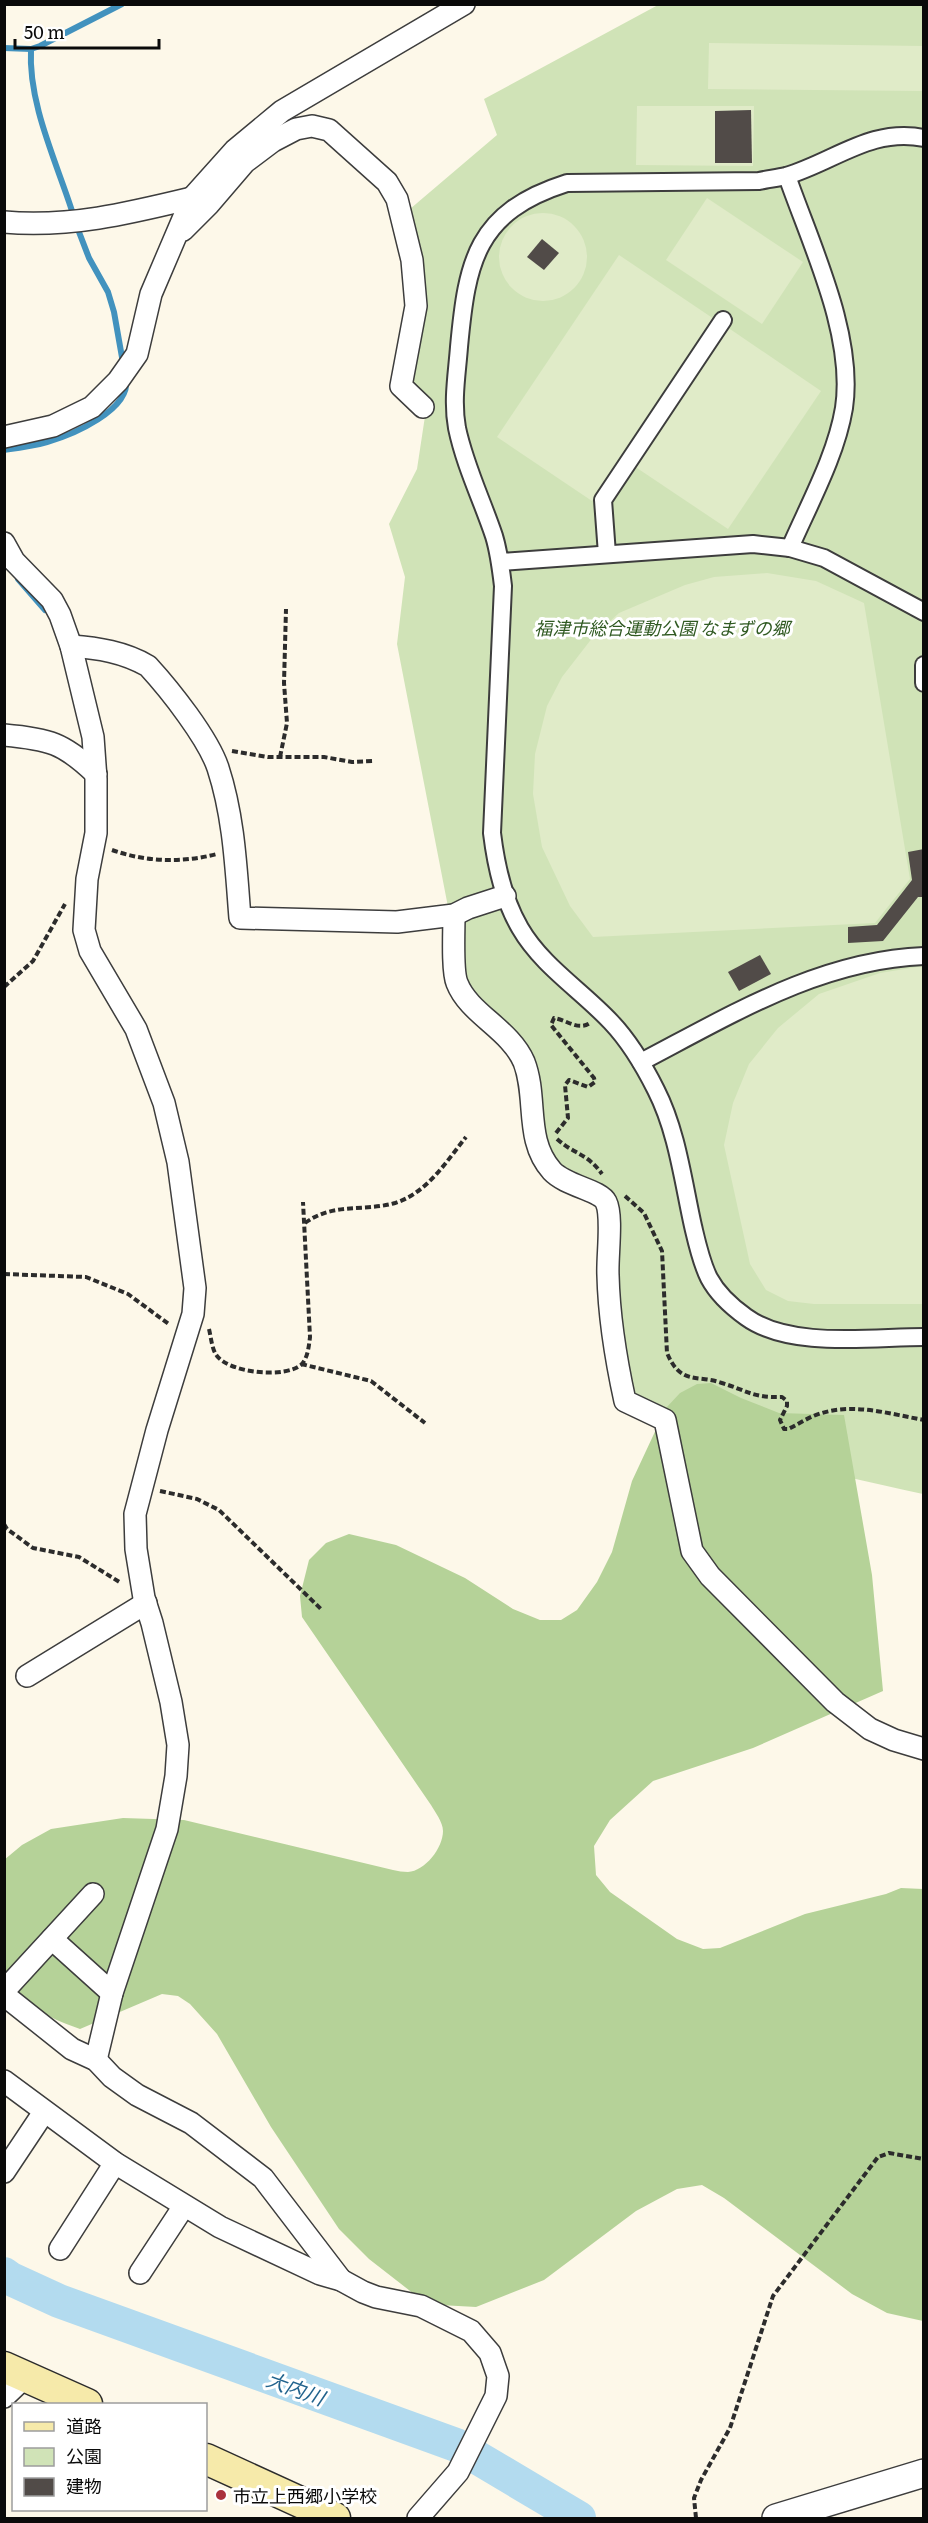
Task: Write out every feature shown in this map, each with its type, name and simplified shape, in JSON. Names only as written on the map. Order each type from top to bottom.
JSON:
[{"type":"main road","points":[[11,2380],[84,2403]]},
{"type":"main road","points":[[207,2459],[335,2518]]},
{"type":"street","points":[[4,437],[53,426],[92,407],[125,373],[137,354],[150,294],[192,198],[234,150],[282,111],[464,4]]},
{"type":"street","points":[[174,238],[209,204],[245,162],[273,141],[296,129],[312,126],[329,130],[387,182],[397,199],[412,260],[416,306],[401,386],[423,407]]},
{"type":"street","points":[[924,138],[899,135],[880,137],[857,144],[787,176],[759,181],[567,183],[523,201],[502,218],[482,243],[470,267],[464,294],[454,400],[457,427],[466,462],[495,538],[503,586],[492,833],[495,863],[505,896],[520,929],[542,958],[612,1023],[641,1062],[660,1098],[672,1135],[699,1250],[709,1278],[723,1298],[747,1318],[776,1333],[805,1338],[924,1337]]},
{"type":"street","points":[[787,176],[837,318],[845,358],[846,383],[844,408],[836,439],[790,548]]},
{"type":"street","points":[[4,222],[59,223],[103,219],[192,198]]},
{"type":"street","points":[[607,554],[603,500],[723,320]]},
{"type":"street","points":[[4,543],[14,561],[52,600],[71,646],[93,737],[96,774],[94,847],[87,879],[84,930],[90,951],[136,1029],[164,1103],[178,1162],[198,1326],[141,1487],[135,1514],[136,1550],[145,1601],[171,1702],[178,1745],[176,1776],[167,1829],[112,1993],[96,2060]]},
{"type":"street","points":[[500,562],[753,544],[790,548],[824,558],[924,612]]},
{"type":"street","points":[[71,646],[106,649],[138,660],[148,666],[197,730],[213,758],[233,830],[240,918],[397,922],[454,915],[505,896]]},
{"type":"street","points":[[924,665],[924,683]]},
{"type":"street","points":[[4,735],[62,745],[96,774]]},
{"type":"street","points":[[454,915],[456,982],[466,999],[497,1027],[515,1047],[523,1061],[528,1077],[532,1127],[540,1151],[552,1170],[568,1184],[599,1194],[607,1203],[608,1274],[617,1363],[625,1401],[665,1419],[692,1551],[710,1576],[835,1702],[870,1729],[894,1740],[924,1749]]},
{"type":"street","points":[[641,1062],[775,993],[826,973],[882,960],[924,956]]},
{"type":"street","points":[[27,1676],[145,1601]]},
{"type":"street","points":[[93,1894],[4,1993],[72,2049],[96,2060],[112,2077],[137,2095],[191,2122],[262,2178],[341,2280]]},
{"type":"street","points":[[52,1939],[112,1993]]},
{"type":"street","points":[[4,2081],[115,2163],[220,2227],[320,2274],[341,2280],[376,2297],[421,2306],[471,2331],[490,2353],[493,2360],[498,2376],[496,2396],[458,2472],[418,2518]]},
{"type":"street","points":[[4,2172],[44,2112]]},
{"type":"street","points":[[60,2249],[115,2163]]},
{"type":"street","points":[[140,2273],[184,2206]]},
{"type":"street","points":[[776,2518],[924,2473]]},
{"type":"path","points":[[280,757],[287,723],[284,683],[286,609]]},
{"type":"path","points":[[213,758],[223,750],[280,757],[324,757],[352,762],[373,761]]},
{"type":"path","points":[[94,847],[146,858],[170,860],[200,858],[234,848]]},
{"type":"path","points":[[4,987],[33,961],[75,888],[87,879]]},
{"type":"path","points":[[600,1011],[585,1027],[578,1027],[557,1018],[552,1020],[550,1025],[595,1082],[588,1087],[569,1080],[565,1085],[568,1118],[556,1130],[555,1138],[570,1150],[582,1154],[595,1163],[609,1181]]},
{"type":"path","points":[[304,1224],[319,1214],[340,1209],[393,1204],[416,1193],[432,1179],[466,1137]]},
{"type":"path","points":[[617,1188],[644,1213],[662,1251],[667,1353],[671,1362],[687,1376],[692,1379],[720,1382],[752,1396],[782,1397],[787,1401],[780,1420],[784,1429],[820,1413],[842,1408],[866,1409],[924,1420]]},
{"type":"path","points":[[4,1275],[86,1277],[128,1294],[170,1324],[198,1326],[216,1355],[228,1366],[265,1372],[285,1371],[301,1364],[308,1352],[310,1337],[303,1202]]},
{"type":"path","points":[[301,1364],[371,1381],[425,1423]]},
{"type":"path","points":[[141,1487],[197,1498],[219,1510],[322,1610]]},
{"type":"path","points":[[4,1524],[33,1548],[79,1557],[92,1563],[145,1601]]},
{"type":"path","points":[[696,2518],[694,2498],[701,2480],[730,2428],[773,2296],[878,2157],[889,2153],[924,2159]]},
{"type":"green space","name":"福津市総合運動公園 なまずの郷","points":[[658,5],[923,5],[923,1494],[770,1458],[694,1436],[620,1410],[610,1370],[601,1205],[562,1188],[516,1059],[468,1010],[397,644],[405,577],[389,524],[417,469],[427,403],[410,386],[421,271],[410,209],[497,135],[484,99]]},
{"type":"green space","points":[[709,43],[923,46],[923,91],[708,89]]},
{"type":"green space","points":[[637,106],[754,106],[753,166],[636,165]]},
{"type":"green space","points":[[707,198],[803,262],[762,324],[666,260]]},
{"type":"green space","points":[[543,213],[560,217],[574,226],[583,240],[587,257],[583,274],[574,288],[560,297],[543,301],[526,297],[512,288],[503,274],[499,257],[503,240],[512,226],[526,217]]},
{"type":"green space","points":[[619,255],[714,319],[592,501],[497,437]]},
{"type":"green space","points":[[727,327],[821,391],[728,529],[634,466]]},
{"type":"green space","points":[[767,573],[816,581],[864,603],[910,879],[875,923],[593,937],[570,906],[542,847],[533,794],[535,754],[547,706],[562,677],[593,637],[619,613],[685,585],[714,577]]},
{"type":"green space","points":[[923,966],[923,1304],[814,1304],[788,1301],[766,1290],[750,1264],[724,1145],[733,1103],[749,1064],[778,1028],[819,994],[880,973]]},
{"type":"green space","points":[[711,1383],[779,1413],[844,1415],[872,1575],[883,1691],[753,1748],[653,1781],[610,1820],[594,1846],[596,1875],[610,1892],[677,1939],[703,1949],[720,1948],[805,1914],[886,1894],[901,1888],[923,1889],[923,2321],[887,2313],[852,2294],[724,2198],[702,2185],[677,2189],[636,2211],[544,2280],[476,2307],[440,2305],[414,2294],[369,2259],[339,2229],[271,2127],[217,2034],[190,2004],[178,1996],[162,1994],[80,2029],[38,2010],[5,1978],[4,1860],[22,1845],[51,1829],[123,1818],[184,1820],[399,1871],[414,1871],[427,1863],[440,1844],[442,1824],[302,1617],[300,1596],[309,1560],[326,1543],[349,1534],[396,1545],[465,1578],[513,1609],[540,1620],[561,1620],[577,1610],[597,1582],[612,1552],[632,1481],[666,1408],[680,1393],[697,1384]]},
{"type":"building","points":[[751,110],[752,163],[715,163],[715,111]]},
{"type":"building","points":[[542,239],[559,253],[544,270],[527,257]]},
{"type":"building","points":[[924,849],[924,897],[918,897],[883,941],[848,943],[848,927],[877,925],[912,880],[908,852]]},
{"type":"building","points":[[760,955],[771,974],[739,991],[728,972]]},
{"type":"waterway","points":[[4,48],[31,49],[40,46],[122,4]]},
{"type":"waterway","points":[[31,49],[31,70],[39,112],[73,214]]},
{"type":"waterway","points":[[79,232],[89,258],[108,292],[123,363]]},
{"type":"waterway","points":[[4,450],[58,439],[98,420],[119,401],[125,390],[126,379]]},
{"type":"waterway","points":[[18,579],[45,610]]},
{"type":"waterway","name":"大内川","points":[[4,2274],[59,2301],[456,2445],[579,2518]]},
{"type":"place","name":"市立上西郷小学校","points":[[221,2495]]}]
